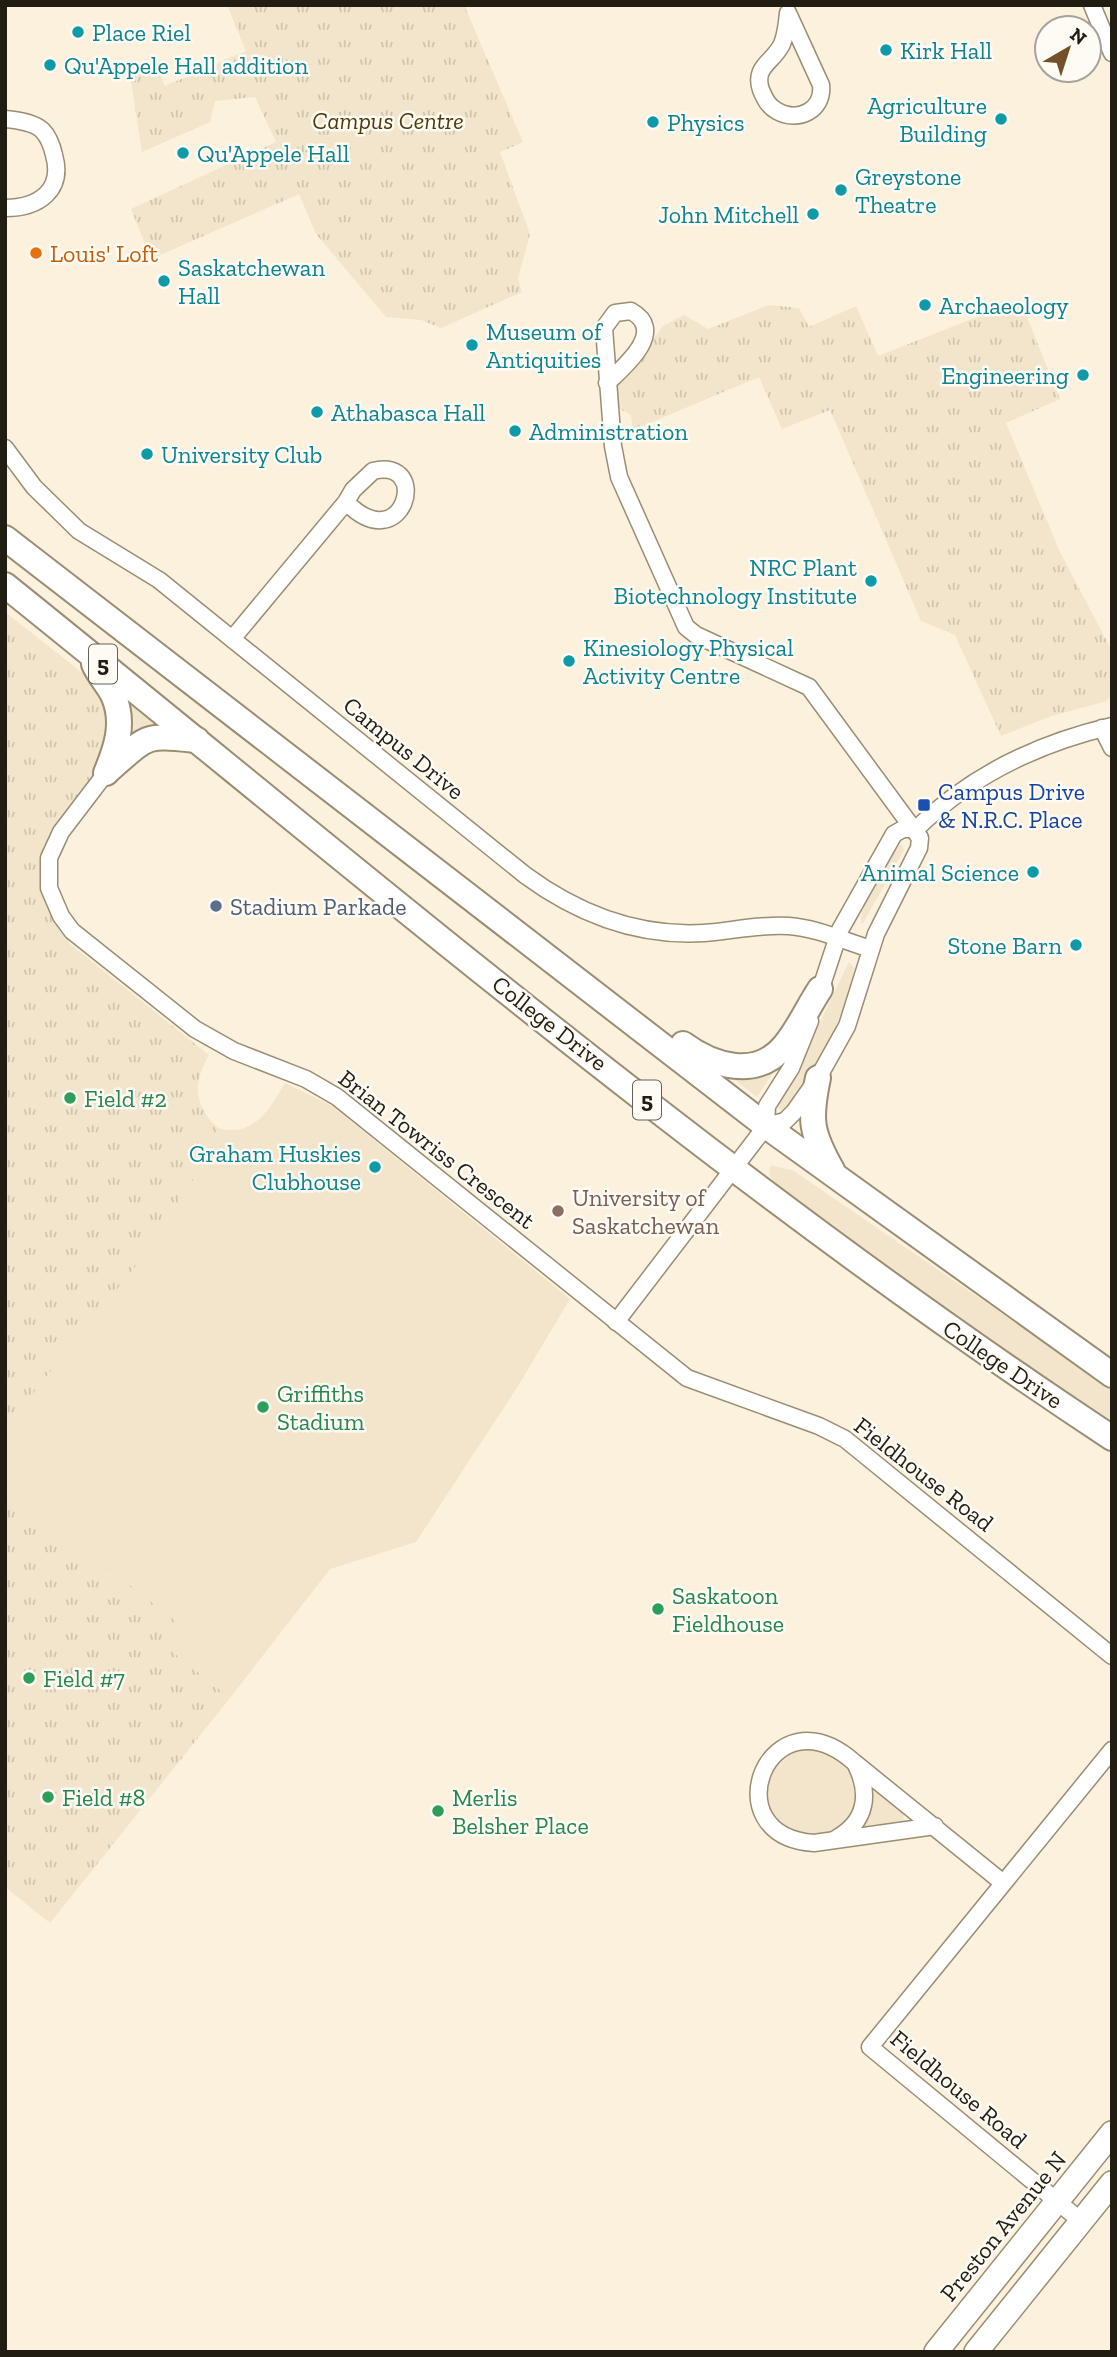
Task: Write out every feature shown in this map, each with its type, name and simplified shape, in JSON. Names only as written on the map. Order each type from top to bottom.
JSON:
[{"type":"main road","name":"College Drive","points":[[5,538],[766,1126],[1112,1375]]},
{"type":"main road","name":"College Drive","points":[[6,586],[733,1169],[975,1347],[1112,1438]]},
{"type":"main road","points":[[90,653],[114,698],[118,712],[118,742],[106,773]]},
{"type":"main road","points":[[106,773],[152,737],[173,736],[199,740]]},
{"type":"main road","points":[[607,1003],[657,1024],[702,1058],[732,1067],[771,1058],[779,1052],[820,989]]},
{"type":"main road","points":[[818,1078],[811,1112],[813,1134],[835,1177]]},
{"type":"main road","points":[[975,1347],[1018,1367],[1112,1427]]},
{"type":"main road","name":"Preston Avenue N","points":[[936,2352],[1112,2133]]},
{"type":"main road","points":[[976,2352],[1112,2183]]},
{"type":"street","points":[[1092,5],[1112,53]]},
{"type":"street","points":[[786,9],[818,73],[822,95],[817,106],[798,116],[783,114],[768,104],[758,81],[759,72],[777,53],[786,32],[786,9]]},
{"type":"street","points":[[777,53],[786,49],[807,52]]},
{"type":"street","points":[[5,119],[34,125],[42,130],[55,156],[58,177],[48,194],[34,203],[5,208]]},
{"type":"street","points":[[607,383],[638,350],[646,332],[640,317],[625,310],[610,317],[604,328],[607,383],[619,477],[686,627],[696,635],[810,687],[920,838],[919,849],[892,898],[871,949],[850,1018],[818,1078],[785,1121],[766,1126]]},
{"type":"street","name":"Campus Drive","points":[[5,448],[34,487],[79,531],[159,580],[526,876],[572,907],[612,922],[659,932],[694,933],[787,926],[837,937],[871,949]]},
{"type":"street","points":[[232,639],[346,502]]},
{"type":"street","points":[[616,1322],[766,1126],[767,1106],[803,1041],[837,937],[894,834],[904,829],[916,829],[937,810],[1012,760],[1107,727],[1112,748]]},
{"type":"street","name":"Brian Towriss Crescent","points":[[106,773],[61,832],[50,858],[49,888],[54,902],[72,931],[204,1035],[234,1051],[306,1079],[337,1097],[616,1322]]},
{"type":"street","name":"Fieldhouse Road","points":[[616,1322],[675,1370],[700,1385],[819,1426],[845,1439],[1112,1656]]},
{"type":"street","points":[[934,1826],[798,1842],[769,1824],[758,1801],[760,1778],[774,1755],[796,1741],[826,1743],[855,1763],[934,1826],[1002,1882]]},
{"type":"street","name":"Fieldhouse Road","points":[[1081,2221],[870,2047],[1112,1750]]},
{"type":"street","points":[[832,1840],[849,1829],[862,1812],[864,1789],[855,1763]]},
{"type":"shaded area","name":"University of Saskatchewan","points":[[5,5],[1112,5],[1112,2352],[5,2352]]},
{"type":"green space","name":"Campus Centre","points":[[227,5],[464,5],[523,142],[500,152],[530,234],[518,279],[522,292],[441,328],[421,320],[386,317],[316,234],[299,194],[151,259],[131,209],[276,142],[255,97],[215,101],[210,122],[142,152],[130,76],[156,66],[165,86],[246,51]]},
{"type":"green space","points":[[1020,300],[1060,399],[1006,423],[1060,552],[1112,651],[1112,694],[1107,701],[1052,716],[1001,736],[955,635],[921,621],[830,410],[782,429],[759,377],[633,430],[631,415],[618,408],[616,387],[663,326],[684,315],[708,329],[769,305],[799,308],[809,327],[856,306],[878,356]]},
{"type":"green space","points":[[5,612],[94,682],[111,713],[111,743],[100,773],[66,834],[54,868],[54,904],[70,944],[209,1055],[200,1075],[198,1093],[204,1111],[218,1128],[217,1144],[138,1263],[5,1428]]},
{"type":"green space","points":[[127,703],[154,721],[154,726],[130,738]]},
{"type":"green space","points":[[901,844],[904,850],[862,925],[863,908],[868,896],[881,871]]},
{"type":"green space","points":[[849,962],[854,968],[837,1024],[803,1089],[791,1103],[780,1110],[776,1104],[807,1049]]},
{"type":"green space","points":[[778,1065],[757,1097],[727,1074]]},
{"type":"green space","name":"Griffiths Stadium","points":[[285,1083],[332,1106],[570,1299],[518,1386],[416,1542],[330,1569],[230,1698],[174,1653],[5,1487],[5,1428],[138,1263],[217,1144],[218,1128],[231,1130],[251,1125],[266,1112]]},
{"type":"green space","points":[[771,1165],[794,1171],[1112,1389],[1112,1420],[1003,1350],[779,1190],[769,1174]]},
{"type":"green space","points":[[5,1487],[179,1624],[174,1653],[230,1698],[50,1923],[5,1887]]},
{"type":"green space","points":[[801,1749],[834,1757],[854,1781],[855,1804],[851,1815],[836,1829],[825,1833],[792,1830],[772,1814],[767,1804],[768,1782],[774,1772],[781,1763]]},
{"type":"green space","points":[[875,1791],[904,1813],[903,1822],[865,1826],[871,1794]]},
{"type":"place","name":"Place Riel","points":[[78,32]]},
{"type":"place","name":"Kirk Hall","points":[[886,50]]},
{"type":"place","name":"Qu'Appele Hall addition","points":[[50,65]]},
{"type":"place","name":"Agriculture Building","points":[[1001,119]]},
{"type":"place","name":"Physics","points":[[653,122]]},
{"type":"place","name":"Qu'Appele Hall","points":[[183,153]]},
{"type":"place","name":"Greystone Theatre","points":[[841,190]]},
{"type":"place","name":"John Mitchell","points":[[813,214]]},
{"type":"place","name":"Louis' Loft","points":[[36,253]]},
{"type":"place","name":"Saskatchewan Hall","points":[[164,281]]},
{"type":"place","name":"Archaeology","points":[[925,305]]},
{"type":"place","name":"Museum of Antiquities","points":[[472,345]]},
{"type":"place","name":"Engineering","points":[[1083,375]]},
{"type":"place","name":"Athabasca Hall","points":[[317,412]]},
{"type":"place","name":"Administration","points":[[515,431]]},
{"type":"place","name":"University Club","points":[[147,454]]},
{"type":"place","name":"NRC Plant Biotechnology Institute","points":[[871,581]]},
{"type":"place","name":"Kinesiology Physical Activity Centre","points":[[569,661]]},
{"type":"place","name":"Campus Drive & N.R.C. Place","points":[[924,805]]},
{"type":"place","name":"Animal Science","points":[[1033,872]]},
{"type":"place","name":"Stadium Parkade","points":[[216,906]]},
{"type":"place","name":"Stone Barn","points":[[1076,945]]},
{"type":"place","name":"Field #2","points":[[70,1098]]},
{"type":"place","name":"Graham Huskies Clubhouse","points":[[375,1167]]},
{"type":"place","name":"University of Saskatchewan","points":[[558,1211]]},
{"type":"place","name":"Griffiths Stadium","points":[[263,1407]]},
{"type":"place","name":"Saskatoon Fieldhouse","points":[[658,1609]]},
{"type":"place","name":"Field #7","points":[[29,1678]]},
{"type":"place","name":"Field #8","points":[[48,1797]]},
{"type":"place","name":"Merlis Belsher Place","points":[[438,1811]]}]
